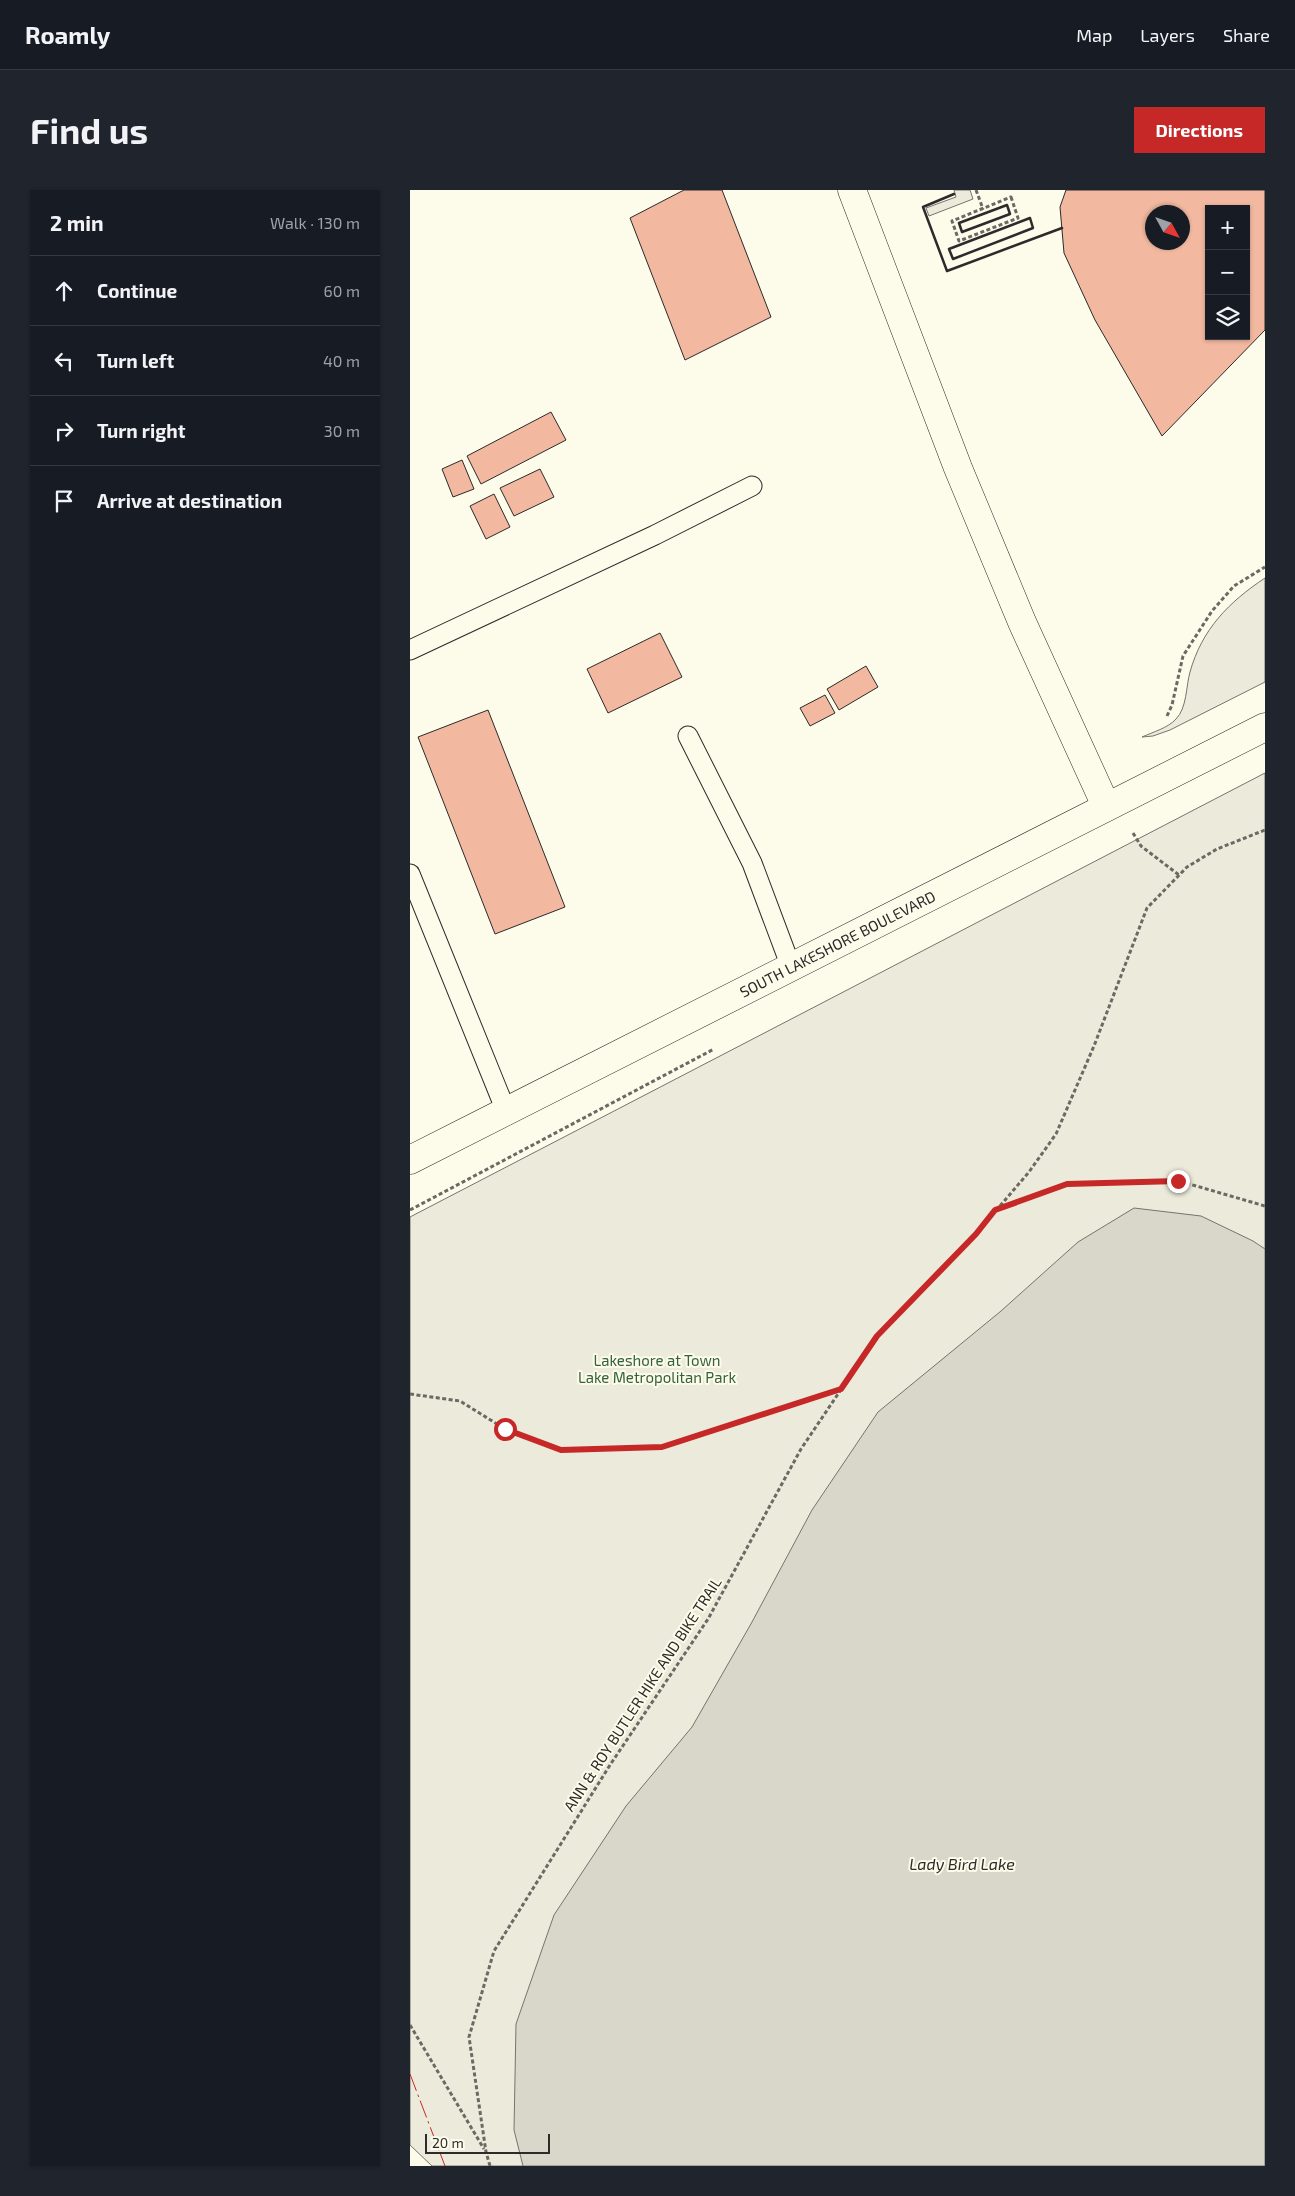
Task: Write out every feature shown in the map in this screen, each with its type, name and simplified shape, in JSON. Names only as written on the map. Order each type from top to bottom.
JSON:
[{"type":"main road","points":[[852,190],[958,468],[1026,631],[1106,806]]},
{"type":"main road","name":"SOUTH LAKESHORE BOULEVARD","points":[[410,1160],[1265,727]]},
{"type":"lane","points":[[410,650],[655,535],[752,486]]},
{"type":"lane","points":[[688,736],[752,863],[791,967]]},
{"type":"lane","points":[[410,874],[506,1111]]},
{"type":"path","points":[[976,190],[982,209]]},
{"type":"path","points":[[1011,197],[1018,218],[959,241],[952,221],[982,209],[1011,197]]},
{"type":"path","points":[[1167,716],[1172,705],[1183,656],[1212,612],[1234,586],[1265,567]]},
{"type":"path","name":"ANN & ROY BUTLER HIKE AND BIKE TRAIL","points":[[490,2166],[486,2152],[469,2037],[494,1951],[610,1765],[708,1618],[801,1449],[877,1336],[976,1234],[1029,1172],[1056,1134],[1094,1046],[1147,908],[1187,867],[1217,849],[1265,830]]},
{"type":"path","points":[[1132,832],[1141,846],[1179,875]]},
{"type":"path","points":[[995,1210],[1067,1184],[1178,1181],[1265,1206]]},
{"type":"path","points":[[410,1394],[460,1402],[505,1429],[561,1450],[662,1447],[841,1389]]},
{"type":"path","points":[[410,2026],[486,2152]]},
{"type":"green space","points":[[954,190],[970,190],[973,199],[929,216],[926,208],[956,197]]},
{"type":"green space","points":[[1265,578],[1265,682],[1170,730],[1153,736],[1142,737],[1169,725],[1180,714],[1195,657],[1210,630],[1229,607]]},
{"type":"green space","name":"Lakeshore at Town Lake Metropolitan Park","points":[[1265,773],[1265,1292],[561,2166],[432,2166],[410,2145],[410,1217]]},
{"type":"water","name":"Lady Bird Lake","points":[[1134,1208],[1201,1216],[1253,1241],[1265,1249],[1265,2166],[523,2166],[514,2130],[516,2024],[554,1915],[626,1806],[692,1727],[752,1622],[812,1510],[878,1412],[1001,1311],[1078,1242]]},
{"type":"building","points":[[684,190],[722,190],[771,317],[685,360],[630,218]]},
{"type":"building","points":[[1066,190],[1265,190],[1265,330],[1162,436],[1095,320],[1064,253],[1060,207]]},
{"type":"building","points":[[551,412],[566,440],[481,484],[467,456]]},
{"type":"building","points":[[462,460],[474,489],[453,497],[442,469]]},
{"type":"building","points":[[540,469],[554,497],[514,516],[500,488]]},
{"type":"building","points":[[494,494],[510,527],[486,539],[470,506]]},
{"type":"building","points":[[660,633],[682,677],[608,713],[587,669]]},
{"type":"building","points":[[866,666],[878,687],[839,710],[827,689]]},
{"type":"building","points":[[825,695],[835,713],[810,726],[800,708]]},
{"type":"building","points":[[488,710],[565,907],[495,934],[418,737]]},
{"type":"wall","points":[[954,194],[923,207],[947,271],[1062,228]]},
{"type":"wall","points":[[1007,205],[1010,214],[962,232],[959,223],[1007,205]]},
{"type":"wall","points":[[1030,218],[1033,228],[953,259],[949,249],[1030,218]]},
{"type":"power","points":[[410,2074],[445,2166]]},
{"type":"route","points":[[505,1429],[561,1450],[662,1447],[841,1389],[877,1336],[976,1234],[995,1210],[1067,1184],[1178,1181]]}]
